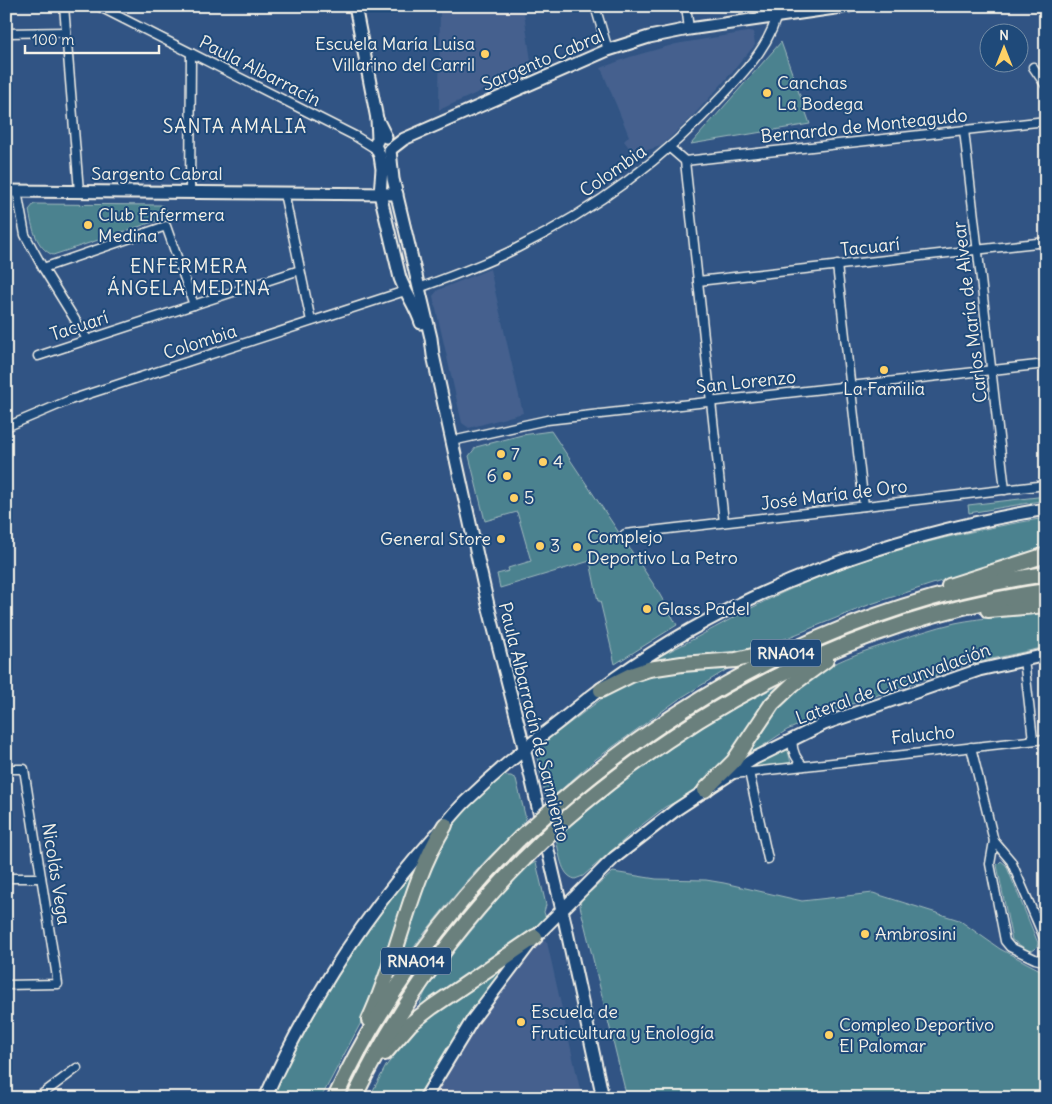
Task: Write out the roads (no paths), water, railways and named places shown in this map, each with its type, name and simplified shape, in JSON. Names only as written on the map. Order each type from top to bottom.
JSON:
[{"type":"highway","points":[[863,621],[942,588],[1046,555]]},
{"type":"highway","name":"RNA014","points":[[337,1092],[378,1019],[416,961],[466,897],[519,839],[618,754],[680,711],[740,676],[813,640],[863,621],[952,593],[1046,574]]},
{"type":"highway","name":"RNA014","points":[[356,1094],[409,1001],[440,955],[470,917],[524,858],[564,820],[627,768],[660,744],[720,706],[828,652],[870,636],[970,606],[1046,591]]},
{"type":"highway","points":[[920,620],[987,610],[1046,605]]},
{"type":"highway","points":[[705,790],[734,761],[767,711],[786,690],[817,666],[870,636]]},
{"type":"highway","points":[[601,690],[648,669],[682,664],[736,660],[813,640]]},
{"type":"highway","points":[[337,1092],[386,979],[423,865],[444,825]]},
{"type":"highway","points":[[356,1094],[384,1054],[410,1024],[535,937]]},
{"type":"main road","name":"Paula Albarracín de Sarmiento","points":[[354,6],[377,119],[431,338],[433,355],[488,605],[562,910],[603,1098]]},
{"type":"main road","name":"Sargento Cabral","points":[[383,144],[404,139],[608,50],[648,37],[778,12],[849,6]]},
{"type":"main road","name":"Paula Albarracín de Sarmiento","points":[[383,144],[383,176],[380,194],[405,291],[414,306],[433,355]]},
{"type":"main road","name":"Sargento Cabral","points":[[12,191],[397,194]]},
{"type":"main road","points":[[265,1098],[291,1044],[329,976],[387,894],[444,825],[465,803],[524,750],[613,680],[638,662],[698,626],[753,597],[812,572],[851,557],[926,534],[1046,509]]},
{"type":"main road","name":"Lateral de Circunvalación","points":[[705,790],[727,775],[792,738],[840,718],[979,670],[1046,655]]},
{"type":"main road","points":[[425,1098],[473,1019],[535,937],[634,842],[705,790]]},
{"type":"street","points":[[64,6],[79,191]]},
{"type":"street","name":"Paula Albarracín","points":[[98,6],[355,136],[383,144]]},
{"type":"street","points":[[595,6],[608,50]]},
{"type":"street","points":[[686,6],[689,29]]},
{"type":"street","points":[[778,12],[786,12],[793,6]]},
{"type":"street","name":"Colombia","points":[[419,288],[516,248],[563,224],[670,148],[696,125],[756,57],[769,37],[778,12]]},
{"type":"street","points":[[6,33],[66,32]]},
{"type":"street","points":[[190,192],[191,53]]},
{"type":"street","points":[[1032,67],[1046,86]]},
{"type":"street","name":"Bernardo de Monteagudo","points":[[685,162],[1046,121]]},
{"type":"street","name":"Carlos María de Alvear","points":[[964,130],[1005,490]]},
{"type":"street","points":[[670,148],[685,162],[724,522]]},
{"type":"street","points":[[12,191],[25,235],[87,339]]},
{"type":"street","points":[[284,193],[311,322]]},
{"type":"street","points":[[43,268],[166,226],[194,305]]},
{"type":"street","name":"Tacuarí","points":[[698,281],[1046,242]]},
{"type":"street","points":[[838,266],[864,506]]},
{"type":"street","name":"Tacuarí","points":[[38,356],[300,270]]},
{"type":"street","name":"Colombia","points":[[6,427],[70,400],[405,291]]},
{"type":"street","name":"San Lorenzo","points":[[452,441],[548,420],[1046,364]]},
{"type":"street","name":"José María de Oro","points":[[625,534],[1046,485]]},
{"type":"street","points":[[1024,659],[1032,740]]},
{"type":"street","points":[[792,738],[791,745],[793,751],[803,766]]},
{"type":"street","name":"Falucho","points":[[727,775],[1046,739]]},
{"type":"street","points":[[971,747],[994,841],[990,864],[1006,941],[1010,947],[1035,959],[1038,960],[1046,956]]},
{"type":"street","name":"Nicolás Vega","points":[[6,769],[24,769],[58,984],[6,985]]},
{"type":"street","points":[[749,772],[768,859]]},
{"type":"street","points":[[994,841],[1011,861],[1046,942]]},
{"type":"street","points":[[6,878],[41,878]]},
{"type":"street","points":[[38,1098],[77,1068]]},
{"type":"place","name":"Escuela María Luisa Villarino del Carril","points":[[485,54]]},
{"type":"place","name":"Canchas La Bodega","points":[[767,93]]},
{"type":"place","name":"Club Enfermera Medina","points":[[88,225]]},
{"type":"place","name":"La Familia","points":[[884,370]]},
{"type":"place","name":"7","points":[[501,454]]},
{"type":"place","name":"4","points":[[543,462]]},
{"type":"place","name":"6","points":[[507,476]]},
{"type":"place","name":"5","points":[[514,498]]},
{"type":"place","name":"General Store","points":[[501,539]]},
{"type":"place","name":"3","points":[[540,546]]},
{"type":"place","name":"Complejo Deportivo La Petro","points":[[577,547]]},
{"type":"place","name":"Glass Padel","points":[[647,609]]},
{"type":"place","name":"Ambrosini","points":[[865,934]]},
{"type":"place","name":"Escuela de Fruticultura y Enología","points":[[521,1022]]},
{"type":"place","name":"Compleo Deportivo El Palomar","points":[[829,1035]]},
{"type":"district","name":"SANTA AMALIA","points":[[235,126]]},
{"type":"district","name":"ENFERMERA ÁNGELA MEDINA","points":[[189,277]]}]
